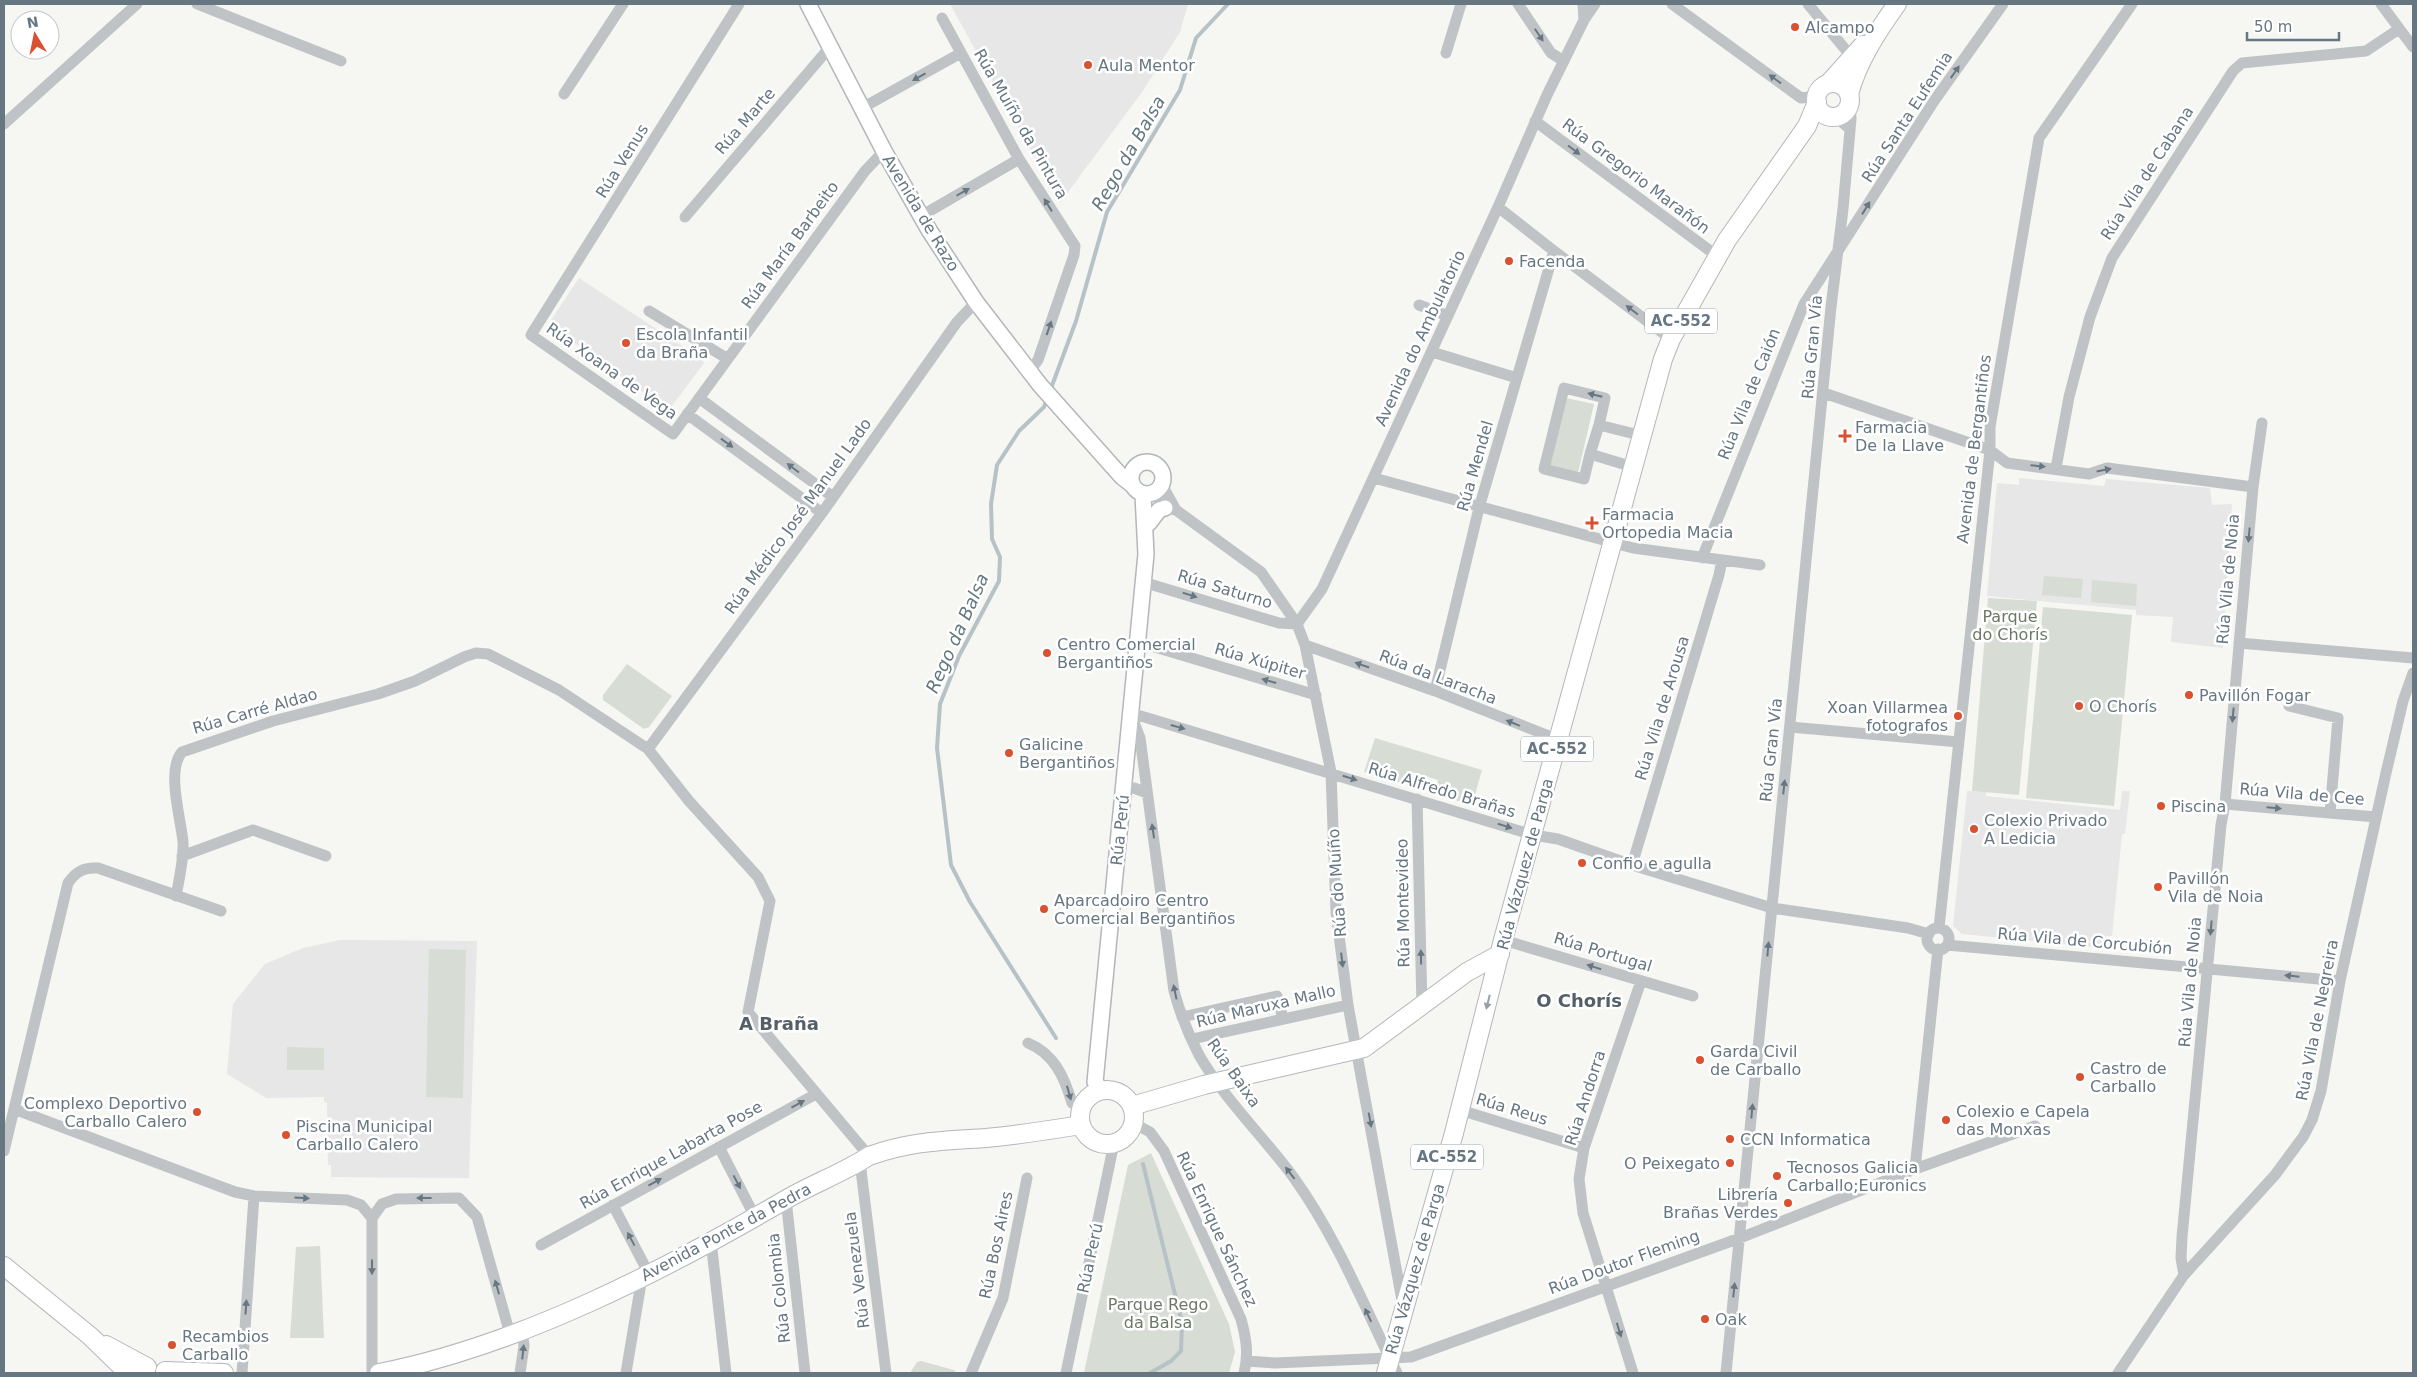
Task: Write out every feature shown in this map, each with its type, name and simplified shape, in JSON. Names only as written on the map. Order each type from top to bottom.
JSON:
[{"type":"main road","name":"AC-552","points":[[1821,94],[1840,69],[1872,36],[1897,4]]},
{"type":"main road","name":"AC-552","points":[[1807,126],[1845,112],[1856,71],[1872,36]]},
{"type":"main road","points":[[1833,117],[1822,112],[1821,94],[1839,84],[1849,99]]},
{"type":"main road","name":"Rúa Vázquez de Parga","points":[[1391,1368],[1404,1310],[1460,1110],[1496,958],[1533,835],[1663,359],[1671,339],[1717,256],[1807,126],[1821,94]]},
{"type":"main road","points":[[1133,1115],[1123,1095],[1109,1090],[1102,1090],[1093,1093],[1082,1106],[1081,1125],[1085,1132],[1098,1142],[1114,1143],[1126,1136],[1133,1115],[1158,1098],[1357,1050],[1371,1044],[1467,972],[1496,958],[1500,922],[1511,911]]},
{"type":"main road","name":"Avenida Ponte da Pedra","points":[[378,1373],[412,1370],[538,1325],[645,1275],[864,1159],[901,1146],[937,1140],[987,1138],[1081,1125]]},
{"type":"main road","points":[[4,1266],[90,1336],[128,1373]]},
{"type":"main road","points":[[90,1336],[144,1370],[155,1366],[166,1372],[224,1373]]},
{"type":"street","points":[[4,124],[137,4]]},
{"type":"street","points":[[197,4],[341,61]]},
{"type":"street","points":[[564,94],[622,4]]},
{"type":"street","name":"Rúa Venus","points":[[531,335],[740,4]]},
{"type":"street","name":"Avenida de Razo","points":[[808,4],[884,151],[921,216],[976,302],[1029,372],[1059,407]]},
{"type":"street","points":[[1446,52],[1461,4]]},
{"type":"street","points":[[1518,4],[1552,53],[1564,61]]},
{"type":"street","name":"Avenida do Ambulatorio","points":[[1583,4],[1584,20]]},
{"type":"street","name":"Avenida do Ambulatorio","points":[[1297,624],[1322,589],[1498,207],[1535,121],[1584,20],[1595,4]]},
{"type":"street","points":[[1672,4],[1801,98],[1821,94]]},
{"type":"street","points":[[1808,4],[1845,49]]},
{"type":"street","name":"Rúa Santa Eufemia","points":[[1839,248],[1934,101],[2003,4]]},
{"type":"street","name":"Avenida de Bergantiños","points":[[1934,931],[1959,742],[1990,450],[1990,427],[2039,138],[2132,4]]},
{"type":"street","points":[[2380,4],[2413,47]]},
{"type":"street","name":"Rúa Muíño da Pintura","points":[[942,18],[1019,159],[1075,246],[1074,255],[1038,360],[1029,372]]},
{"type":"street","name":"Rúa Vila de Cabana","points":[[2056,468],[2071,388],[2090,317],[2112,258],[2233,71],[2242,62],[2366,51],[2399,29]]},
{"type":"street","points":[[1845,49],[1872,36]]},
{"type":"street","name":"Rúa Marte","points":[[685,217],[830,47]]},
{"type":"street","points":[[1840,69],[1845,49]]},
{"type":"street","points":[[862,108],[961,53]]},
{"type":"street","name":"Rúa Gran Vía","points":[[1726,1373],[1839,248],[1850,129],[1849,99]]},
{"type":"street","points":[[1833,117],[1850,129]]},
{"type":"street","name":"Rúa Gregorio Marañón","points":[[1535,121],[1717,256]]},
{"type":"street","name":"Rúa María Barbeito","points":[[674,434],[865,170],[884,151]]},
{"type":"street","points":[[921,216],[1019,159]]},
{"type":"street","points":[[1498,207],[1671,339]]},
{"type":"street","name":"Rúa Vila de Caión","points":[[1702,558],[1804,304],[1839,248]]},
{"type":"street","name":"Rúa Mendel","points":[[1435,691],[1479,508],[1554,251]]},
{"type":"street","name":"Rúa Médico José Manuel Lado","points":[[648,749],[833,497],[957,322],[976,302]]},
{"type":"street","points":[[1419,305],[1448,316]]},
{"type":"street","points":[[649,311],[728,359]]},
{"type":"street","name":"Rúa Xoana de Vega","points":[[531,335],[674,434]]},
{"type":"street","points":[[1432,352],[1517,378]]},
{"type":"street","points":[[1564,388],[1605,398],[1599,425],[1584,479],[1544,469],[1564,388]]},
{"type":"street","points":[[1824,393],[1990,450],[2006,463],[2056,468],[2089,474],[2107,468],[2253,487]]},
{"type":"street","points":[[699,398],[833,497]]},
{"type":"street","name":"Rúa do Muíño","points":[[1059,407],[1138,492],[1153,491],[1171,509],[1262,572],[1297,624],[1305,645],[1331,772],[1336,912],[1348,1005],[1404,1310]]},
{"type":"street","points":[[688,414],[822,512]]},
{"type":"street","name":"Rúa Vila de Noia","points":[[2184,1275],[2181,1258],[2182,1237],[2221,825],[2226,804],[2253,487],[2262,423]]},
{"type":"street","points":[[1599,425],[1643,436]]},
{"type":"street","points":[[756,465],[768,449]]},
{"type":"street","points":[[1590,454],[1634,467]]},
{"type":"street","name":"Rúa do Muíño","points":[[1111,463],[1138,464],[1149,462],[1159,467],[1163,476],[1153,491]]},
{"type":"street","points":[[1131,484],[1131,472],[1138,464]]},
{"type":"street","points":[[1374,478],[1479,508],[1634,548],[1760,564]]},
{"type":"street","name":"Rúa Perú","points":[[1102,1090],[1095,1082],[1153,491]]},
{"type":"street","points":[[1148,531],[1159,510],[1171,509]]},
{"type":"street","name":"Rúa Vila de Arousa","points":[[1632,865],[1722,560]]},
{"type":"street","name":"Rúa Saturno","points":[[1143,582],[1280,623],[1297,624]]},
{"type":"street","name":"Rúa Xúpiter","points":[[1138,642],[1316,695]]},
{"type":"street","points":[[2239,643],[2413,658]]},
{"type":"street","name":"Rúa da Laracha","points":[[1305,645],[1435,691],[1559,740]]},
{"type":"street","name":"Rúa Carré Aldao","points":[[176,896],[182,856],[175,770],[178,756],[182,752],[273,721],[399,687],[476,653],[488,654],[559,690],[648,749]]},
{"type":"street","name":"Rúa Vila de Negreira","points":[[2118,1373],[2184,1275],[2275,1175],[2303,1137],[2312,1120],[2321,1091],[2340,981],[2376,817],[2403,702],[2413,673]]},
{"type":"street","points":[[2289,706],[2338,718],[2330,813]]},
{"type":"street","name":"Rúa Alfredo Brañas","points":[[1131,713],[1331,772],[1533,835],[1558,839],[1632,865],[1772,908]]},
{"type":"street","name":"Rúa Baixa","points":[[1131,713],[1140,738],[1174,991],[1182,1017],[1192,1039],[1218,1083],[1294,1178],[1328,1230],[1391,1368]]},
{"type":"street","points":[[1790,727],[1959,742]]},
{"type":"street","points":[[648,749],[689,801],[758,877],[770,901],[748,1012],[816,1094],[864,1159]]},
{"type":"street","points":[[1124,789],[1134,788],[1147,793]]},
{"type":"street","name":"Rúa Montevideo","points":[[1417,799],[1422,1006]]},
{"type":"street","name":"Rúa Vila de Cee","points":[[2226,804],[2376,817]]},
{"type":"street","points":[[182,856],[253,830],[326,856]]},
{"type":"street","points":[[4,1151],[68,883],[74,875],[89,867],[98,868],[221,911]]},
{"type":"street","points":[[1772,908],[1908,928],[1934,931],[1944,930],[1948,935],[1942,947],[1915,1169]]},
{"type":"street","points":[[1934,931],[1928,943],[1932,947],[1942,947]]},
{"type":"street","name":"Rúa Vila de Corcubión","points":[[1942,947],[2208,968],[2340,981]]},
{"type":"street","name":"Rúa Portugal","points":[[1496,958],[1641,981],[1693,996]]},
{"type":"street","name":"Rúa Andorra","points":[[1633,1373],[1583,1213],[1580,1179],[1584,1148],[1641,981]]},
{"type":"street","points":[[1182,1017],[1277,996],[1283,1019]]},
{"type":"street","name":"Rúa Maruxa Mallo","points":[[1192,1039],[1348,1005]]},
{"type":"street","points":[[1028,1043],[1040,1048],[1062,1074],[1072,1103],[1082,1106]]},
{"type":"street","name":"Rúa Enrique Labarta Pose","points":[[541,1244],[816,1094]]},
{"type":"street","points":[[14,1109],[235,1192],[254,1196],[347,1200],[361,1205],[372,1218]]},
{"type":"street","name":"Rúa Reus","points":[[1460,1110],[1584,1148]]},
{"type":"street","name":"Rúa Enrique Sánchez","points":[[1133,1115],[1150,1132],[1164,1151],[1241,1319],[1247,1341],[1247,1361],[1244,1373]]},
{"type":"street","name":"Rúa Doutor Fleming","points":[[1247,1361],[1276,1363],[1351,1358],[1391,1368],[1411,1357],[1740,1238],[1915,1169],[2035,1126]]},
{"type":"street","name":"Rúa Perú","points":[[1066,1373],[1114,1143]]},
{"type":"street","points":[[719,1147],[756,1217]]},
{"type":"street","name":"Rúa Venezuela","points":[[864,1159],[886,1373]]},
{"type":"street","name":"Rúa Bos Aires","points":[[971,1373],[1003,1298],[1027,1178]]},
{"type":"street","points":[[242,1373],[254,1196]]},
{"type":"street","points":[[372,1373],[372,1218],[382,1204],[396,1199],[459,1198],[477,1217],[516,1332],[524,1346],[520,1373]]},
{"type":"street","name":"Rúa Colombia","points":[[786,1199],[805,1373]]},
{"type":"street","points":[[612,1205],[645,1275],[626,1373]]},
{"type":"street","points":[[711,1241],[726,1373]]},
{"type":"shaded area","points":[[950,4],[1188,4],[1180,32],[1142,92],[1060,203]]},
{"type":"shaded area","name":"Escola Infantil da Braña","points":[[579,278],[702,359],[704,363],[671,407],[665,408],[552,327],[551,320]]},
{"type":"shaded area","points":[[2019,478],[2104,486],[2106,479],[2210,488],[2212,505],[2232,504],[2223,648],[2171,642],[2173,617],[2136,615],[2136,610],[1987,596],[1997,483],[2019,485]]},
{"type":"shaded area","points":[[1967,791],[1986,792],[1986,796],[2120,810],[2122,791],[2130,791],[2125,834],[2122,834],[2112,936],[2106,936],[2105,948],[1962,934],[1953,926]]},
{"type":"shaded area","points":[[340,940],[477,941],[469,1178],[331,1177],[331,1165],[328,1165],[327,1103],[324,1102],[324,1097],[266,1098],[227,1074],[233,1004],[265,964],[303,948]]},
{"type":"green space","points":[[1566,398],[1594,404],[1578,473],[1550,467]]},
{"type":"green space","points":[[2044,576],[2083,579],[2081,598],[2042,595]]},
{"type":"green space","points":[[2092,580],[2137,584],[2136,606],[2091,602]]},
{"type":"green space","name":"Parque do Chorís","points":[[1988,598],[2037,601],[2019,795],[1972,791]]},
{"type":"green space","name":"O Chorís","points":[[2043,607],[2132,615],[2114,806],[2026,798]]},
{"type":"green space","points":[[627,664],[672,696],[649,727],[644,729],[603,700],[603,695]]},
{"type":"green space","points":[[1375,738],[1482,770],[1472,805],[1435,794],[1438,780],[1412,772],[1408,785],[1364,772]]},
{"type":"green space","points":[[429,949],[466,950],[463,1098],[426,1097]]},
{"type":"green space","points":[[287,1047],[324,1048],[324,1070],[287,1070]]},
{"type":"green space","name":"Parque Rego da Balsa","points":[[1151,1153],[1229,1324],[1235,1352],[1229,1373],[1084,1373],[1128,1165]]},
{"type":"green space","points":[[320,1246],[324,1338],[290,1338],[296,1247]]},
{"type":"green space","points":[[921,1361],[954,1370],[957,1373],[910,1373],[917,1362]]},
{"type":"waterway","name":"Rego da Balsa","points":[[1050,391],[1076,321],[1107,212],[1180,90],[1196,38],[1228,4]]},
{"type":"waterway","name":"Rego da Balsa","points":[[1047,399],[1044,407],[1019,431],[997,465],[991,504],[992,539],[1000,557],[999,581],[959,656],[940,704],[937,748],[951,865],[970,902],[1056,1038]]},
{"type":"waterway","name":"Rego da Balsa","points":[[1143,1164],[1182,1323],[1181,1351],[1171,1361],[1150,1373]]},
{"type":"place","name":"Alcampo","points":[[1795,27]]},
{"type":"place","name":"Aula Mentor","points":[[1088,65]]},
{"type":"place","name":"Facenda","points":[[1509,261]]},
{"type":"place","name":"Escola Infantil da Braña","points":[[626,343]]},
{"type":"place","name":"Farmacia De la Llave","points":[[1845,436]]},
{"type":"place","name":"Farmacia Ortopedia Macia","points":[[1592,523]]},
{"type":"place","name":"Centro Comercial Bergantiños","points":[[1047,653]]},
{"type":"place","name":"Pavillón Fogar","points":[[2189,695]]},
{"type":"place","name":"O Chorís","points":[[2079,706]]},
{"type":"place","name":"Xoan Villarmea fotografos","points":[[1958,716]]},
{"type":"place","name":"Galicine Bergantiños","points":[[1009,753]]},
{"type":"place","name":"Piscina","points":[[2161,806]]},
{"type":"place","name":"Colexio Privado A Ledicia","points":[[1974,829]]},
{"type":"place","name":"Confio e agulla","points":[[1582,863]]},
{"type":"place","name":"Pavillón Vila de Noia","points":[[2158,887]]},
{"type":"place","name":"Aparcadoiro Centro Comercial Bergantiños","points":[[1044,909]]},
{"type":"place","name":"Garda Civil de Carballo","points":[[1700,1060]]},
{"type":"place","name":"Castro de Carballo","points":[[2080,1077]]},
{"type":"place","name":"Complexo Deportivo Carballo Calero","points":[[197,1112]]},
{"type":"place","name":"Colexio e Capela das Monxas","points":[[1946,1120]]},
{"type":"place","name":"Piscina Municipal Carballo Calero","points":[[286,1135]]},
{"type":"place","name":"CCN Informatica","points":[[1730,1139]]},
{"type":"place","name":"O Peixegato","points":[[1730,1163]]},
{"type":"place","name":"Tecnosos Galicia Carballo;Euronics","points":[[1777,1176]]},
{"type":"place","name":"Librería Brañas Verdes","points":[[1788,1203]]},
{"type":"place","name":"Oak","points":[[1705,1319]]},
{"type":"place","name":"Recambios Carballo","points":[[172,1345]]},
{"type":"district","name":"O Chorís","points":[[1579,1000]]},
{"type":"district","name":"A Braña","points":[[779,1023]]}]
